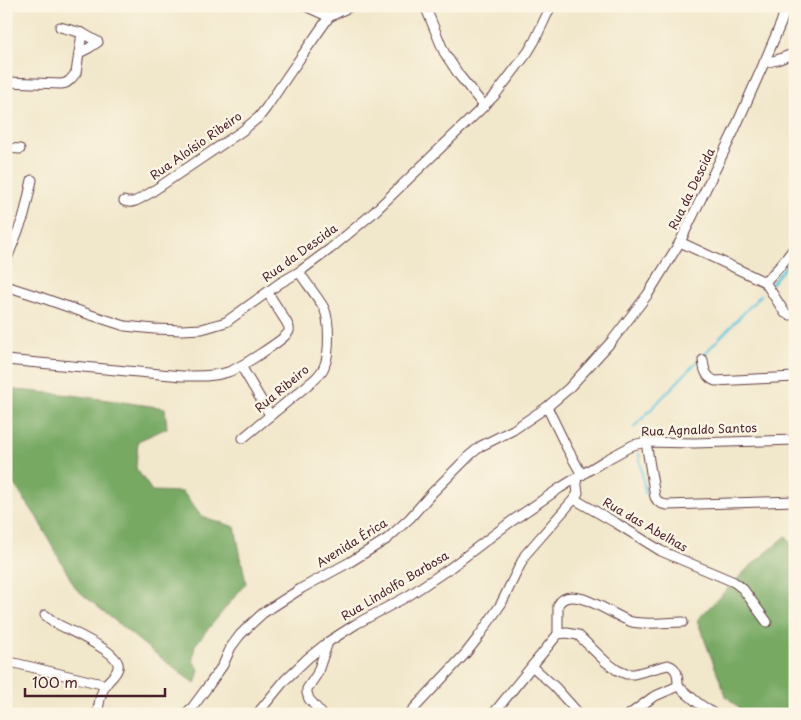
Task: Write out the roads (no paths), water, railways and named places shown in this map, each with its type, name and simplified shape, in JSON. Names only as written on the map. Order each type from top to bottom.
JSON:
[{"type":"street","points":[[305,6],[329,17]]},
{"type":"street","name":"Rua Aloísio Ribeiro","points":[[124,200],[130,203],[134,202],[150,193],[259,117],[329,17],[351,6]]},
{"type":"street","points":[[425,6],[444,52],[459,75],[484,106]]},
{"type":"street","name":"Rua da Descida","points":[[6,286],[124,326],[182,330],[202,329],[226,322],[280,283],[299,272],[372,214],[484,106],[495,95],[528,52],[551,6]]},
{"type":"street","name":"Rua da Descida","points":[[547,407],[568,389],[611,342],[648,294],[680,242],[733,133],[781,23],[786,6]]},
{"type":"street","points":[[60,27],[82,34],[98,42],[79,53]]},
{"type":"street","points":[[6,82],[66,83],[73,78],[76,72],[82,34]]},
{"type":"street","points":[[764,63],[795,53]]},
{"type":"street","points":[[6,148],[20,149]]},
{"type":"street","points":[[6,261],[24,216],[32,180]]},
{"type":"street","points":[[680,242],[765,282],[783,311],[790,316],[795,315]]},
{"type":"street","points":[[765,282],[795,247]]},
{"type":"street","name":"Rua Ribeiro","points":[[243,438],[315,379],[326,362],[328,317],[319,300],[299,272]]},
{"type":"street","points":[[6,360],[182,376],[209,376],[230,372],[271,346],[288,332],[287,323],[268,292]]},
{"type":"street","points":[[703,360],[706,375],[715,381],[795,377]]},
{"type":"street","points":[[241,366],[270,415]]},
{"type":"street","points":[[409,714],[477,639],[501,604],[526,555],[578,493],[579,477],[547,407]]},
{"type":"street","name":"Avenida Érica","points":[[186,714],[209,686],[240,635],[263,613],[387,539],[410,518],[470,455],[481,446],[513,430],[547,407]]},
{"type":"street","name":"Rua Agnaldo Santos","points":[[579,477],[633,445],[646,442],[694,443],[795,440]]},
{"type":"street","points":[[646,442],[655,497],[667,506],[795,501]]},
{"type":"street","name":"Rua Lindolfo Barbosa","points":[[257,714],[285,680],[328,642],[356,624],[408,596],[450,568],[509,523],[579,477]]},
{"type":"street","name":"Rua das Abelhas","points":[[574,498],[661,551],[734,582],[743,589],[766,622]]},
{"type":"street","points":[[493,714],[558,634],[558,605],[565,597],[598,604],[631,622],[683,622]]},
{"type":"street","points":[[45,614],[54,622],[91,641],[117,661],[117,670],[106,685],[98,714]]},
{"type":"street","points":[[558,634],[578,635],[606,662],[626,674],[634,674],[668,665],[672,666],[678,677],[678,686],[714,714]]},
{"type":"street","points":[[322,714],[309,699],[307,689],[317,674],[328,642]]},
{"type":"street","points":[[6,661],[106,685]]},
{"type":"street","points":[[532,666],[555,687],[579,714]]},
{"type":"street","points":[[630,714],[653,698],[678,686]]},
{"type":"waterway","points":[[772,283],[795,255]]},
{"type":"waterway","points":[[634,427],[761,295]]},
{"type":"waterway","points":[[639,454],[645,493]]}]
